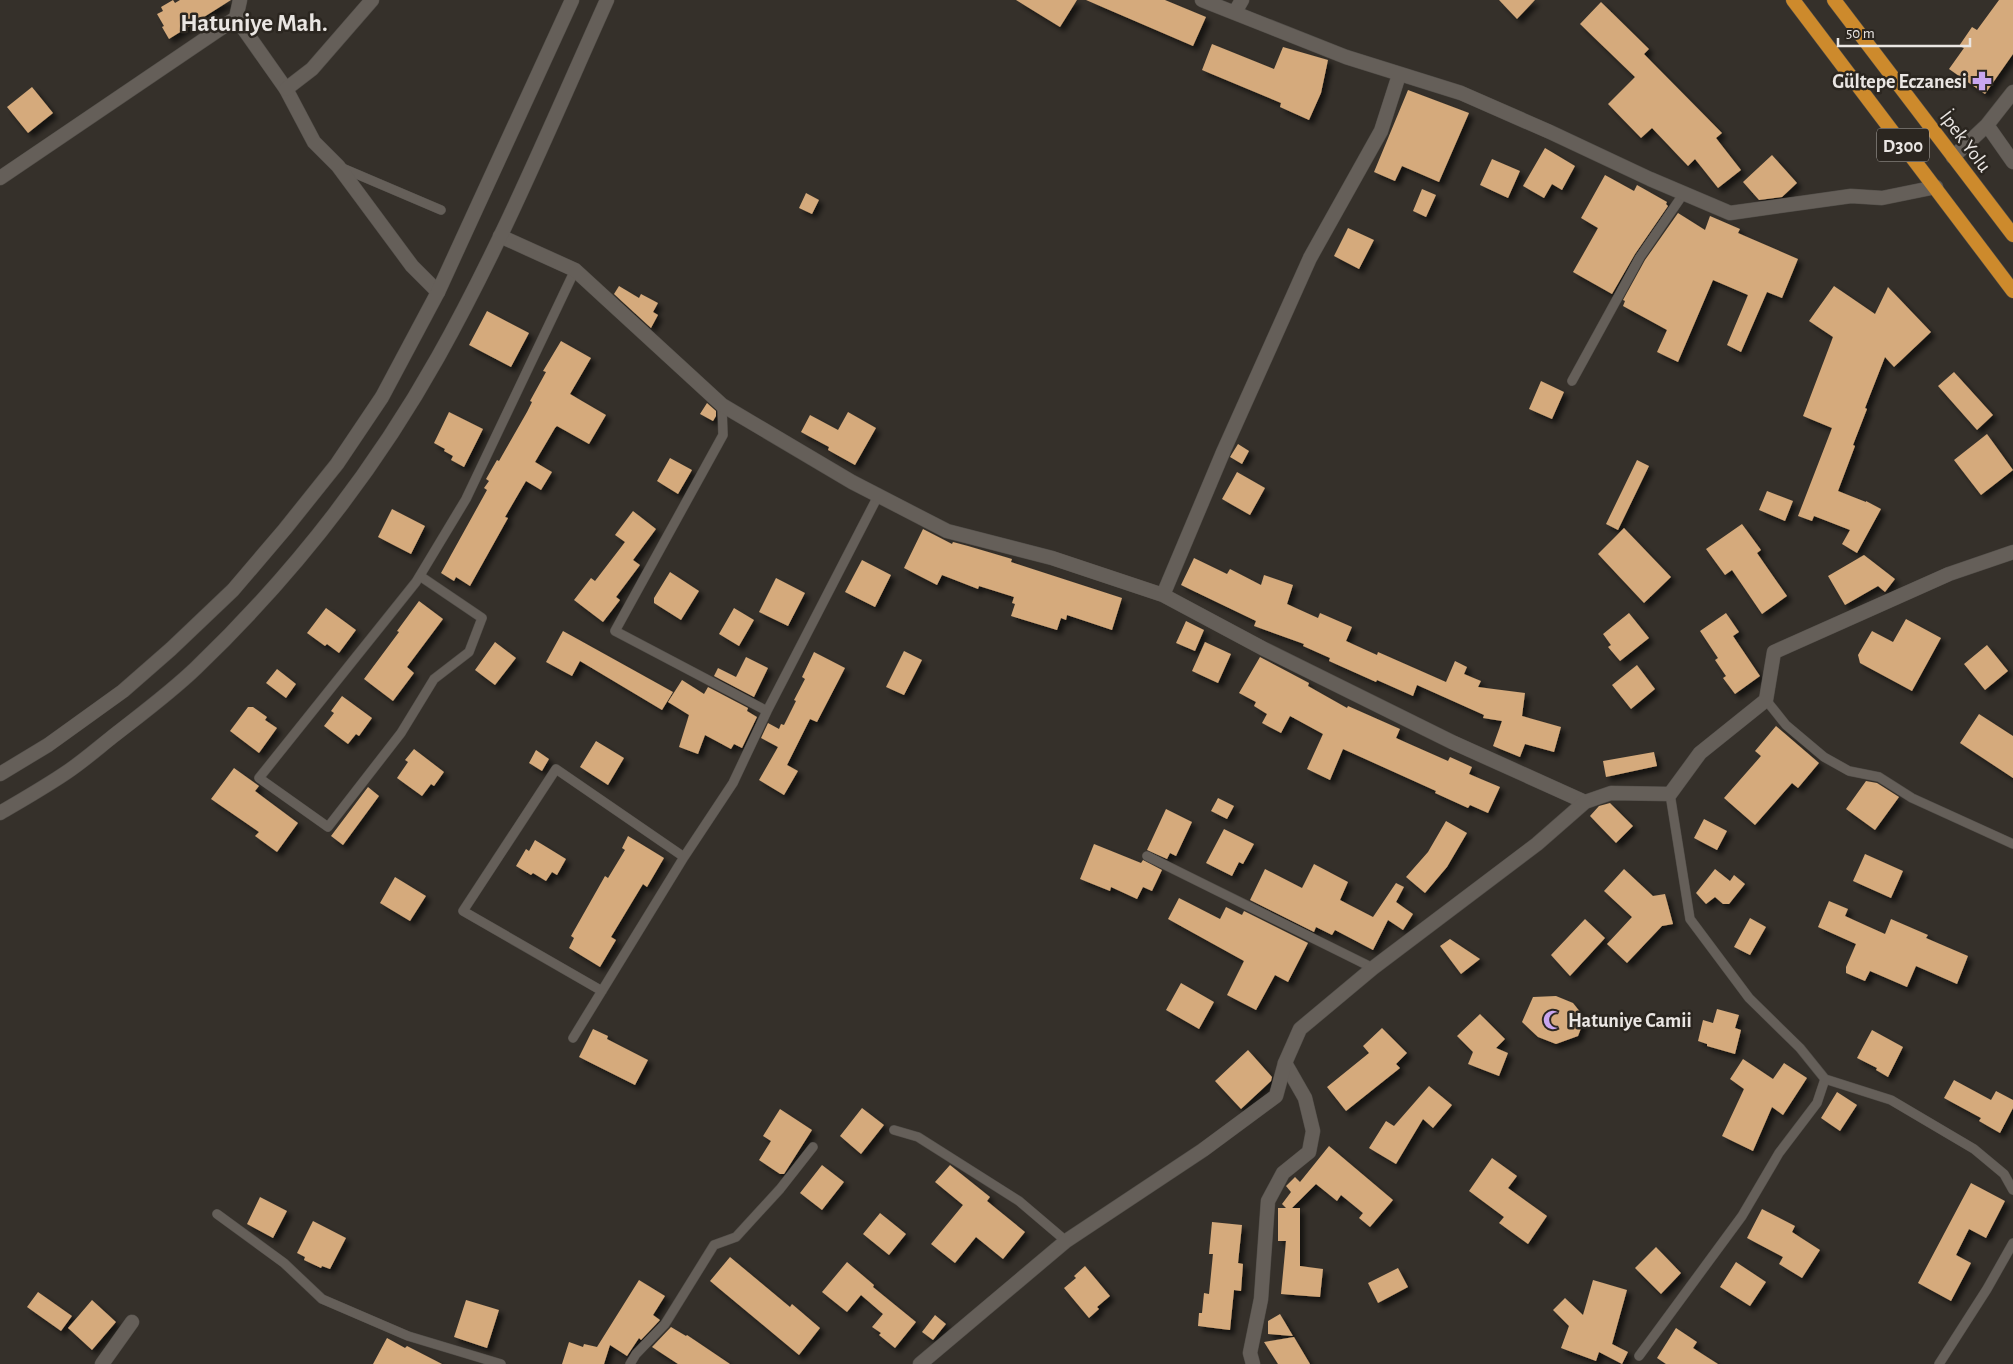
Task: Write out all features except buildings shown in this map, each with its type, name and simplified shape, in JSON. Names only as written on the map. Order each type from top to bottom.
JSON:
[{"type":"highway","name":"D300","points":[[1793,0],[2013,290]]},
{"type":"highway","name":"İpek Yolu","points":[[1834,0],[2013,235]]},
{"type":"street","points":[[0,178],[236,18],[240,0]]},
{"type":"street","points":[[286,89],[312,70],[372,0]]},
{"type":"street","points":[[0,774],[48,745],[122,691],[171,649],[233,590],[337,464],[382,397],[438,292],[572,0]]},
{"type":"street","points":[[0,813],[66,772],[194,670],[258,606],[308,549],[360,481],[402,418],[439,356],[500,236],[607,0]]},
{"type":"street","points":[[1202,0],[1346,57],[1461,94],[1730,213],[1851,196],[1882,198],[1936,187]]},
{"type":"street","points":[[1235,12],[1242,0]]},
{"type":"street","points":[[236,18],[286,89],[314,142],[338,166],[412,266],[438,292]]},
{"type":"street","points":[[1163,595],[1224,450],[1310,258],[1381,131],[1399,75]]},
{"type":"street","points":[[1954,157],[1987,126],[2013,92]]},
{"type":"street","points":[[1987,126],[2013,162]]},
{"type":"street","points":[[500,236],[575,270],[722,405],[878,496],[947,531],[1052,558],[1163,595],[1264,649],[1452,742],[1585,802]]},
{"type":"street","points":[[920,1364],[1066,1241],[1203,1150],[1276,1096],[1285,1063],[1300,1029],[1374,968],[1537,844],[1585,802],[1611,793],[1670,794],[1700,753],[1766,700],[1774,652],[1949,574],[2013,552]]},
{"type":"street","points":[[1253,1364],[1250,1353],[1261,1298],[1268,1201],[1283,1173],[1309,1152],[1313,1131],[1305,1098],[1285,1063]]},
{"type":"street","points":[[102,1364],[132,1322]]},
{"type":"lane","points":[[338,166],[442,210]]},
{"type":"lane","points":[[1572,380],[1640,256],[1684,193]]},
{"type":"lane","points":[[420,576],[482,618],[469,652],[434,679],[401,733],[328,827],[259,778],[420,576],[466,499],[575,270]]},
{"type":"lane","points":[[722,405],[723,435],[615,631],[767,711]]},
{"type":"lane","points":[[573,1038],[684,857],[733,783],[767,711],[878,496]]},
{"type":"lane","points":[[1766,700],[1786,725],[1824,757],[1850,771],[1879,777],[1912,798],[2013,844]]},
{"type":"lane","points":[[602,992],[463,911],[556,769],[684,857]]},
{"type":"lane","points":[[1670,794],[1690,919],[1749,998],[1800,1048],[1824,1079],[1890,1100],[1974,1148],[2004,1174],[2013,1190]]},
{"type":"lane","points":[[1147,856],[1374,968]]},
{"type":"lane","points":[[1639,1356],[1742,1216],[1779,1153],[1817,1103],[1824,1079]]},
{"type":"lane","points":[[894,1130],[918,1137],[1019,1201],[1066,1241]]},
{"type":"lane","points":[[630,1364],[636,1354],[665,1324],[714,1244],[736,1237],[780,1189],[813,1147]]},
{"type":"lane","points":[[217,1214],[284,1263],[322,1299],[408,1336],[501,1364]]},
{"type":"lane","points":[[1939,1364],[2013,1243]]},
{"type":"place","name":"Gültepe Eczanesi","points":[[1982,81]]},
{"type":"place","name":"Hatuniye Camii","points":[[1553,1020]]},
{"type":"district","name":"Hatuniye Mah.","points":[[254,22]]}]
